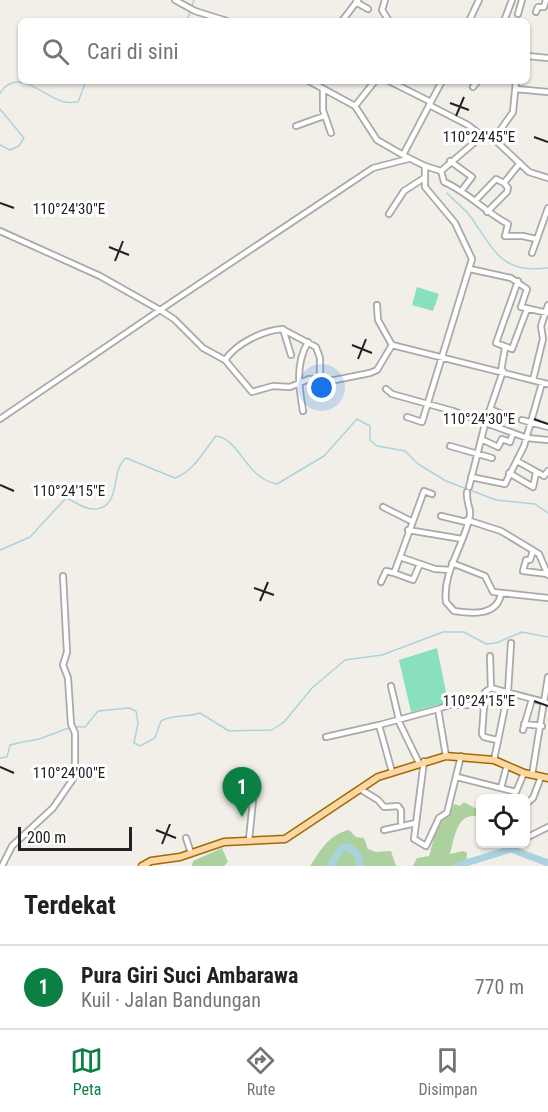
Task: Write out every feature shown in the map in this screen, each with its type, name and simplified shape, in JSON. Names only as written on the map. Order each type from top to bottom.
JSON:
[{"type":"main road","points":[[142,866],[152,861],[177,858],[224,842],[285,839],[360,789],[392,772],[446,756],[494,760],[524,773],[544,777]]},
{"type":"street","points":[[175,0],[218,18]]},
{"type":"street","points":[[349,0],[368,9]]},
{"type":"street","points":[[385,0],[382,10],[387,18]]},
{"type":"street","points":[[471,18],[477,0]]},
{"type":"street","points":[[505,18],[512,0]]},
{"type":"street","points":[[518,14],[522,0]]},
{"type":"street","points":[[536,12],[538,7],[546,8],[546,0]]},
{"type":"street","points":[[344,18],[356,2]]},
{"type":"street","points":[[530,56],[548,58]]},
{"type":"street","points":[[314,84],[355,106],[377,140],[408,159],[441,171]]},
{"type":"street","points":[[355,106],[373,84]]},
{"type":"street","points":[[394,84],[468,125],[482,136],[494,139],[528,172],[548,178]]},
{"type":"street","points":[[403,155],[440,84]]},
{"type":"street","points":[[494,139],[513,112],[516,84]]},
{"type":"street","points":[[323,89],[324,116],[331,133]]},
{"type":"street","points":[[516,89],[548,92]]},
{"type":"street","points":[[296,126],[324,116]]},
{"type":"street","points":[[441,171],[482,136]]},
{"type":"street","points":[[0,419],[373,168],[408,159]]},
{"type":"street","points":[[450,161],[472,177],[462,190]]},
{"type":"street","points":[[504,183],[520,163]]},
{"type":"street","points":[[408,417],[422,422],[470,269],[472,255],[449,214],[427,191],[424,178],[425,166]]},
{"type":"street","points":[[441,171],[444,182],[462,190],[488,212],[509,225],[504,232],[505,236],[536,239]]},
{"type":"street","points":[[389,214],[404,191],[424,178]]},
{"type":"street","points":[[475,201],[496,179],[504,183],[508,188],[507,192],[488,212]]},
{"type":"street","points":[[532,253],[548,211]]},
{"type":"street","points":[[540,228],[548,229]]},
{"type":"street","points":[[0,231],[91,271],[160,310],[174,319],[203,348],[225,360],[252,392],[273,386],[299,384],[309,380],[335,380],[370,373],[377,370],[392,345]]},
{"type":"street","points":[[470,269],[518,281],[527,289],[521,307],[547,313]]},
{"type":"street","points":[[518,281],[496,343],[513,350],[527,309]]},
{"type":"street","points":[[378,304],[378,320],[392,345],[502,371],[545,384],[527,438],[505,484],[471,477]]},
{"type":"street","points":[[533,380],[543,339],[541,326],[548,304]]},
{"type":"street","points":[[225,360],[245,342],[283,329],[308,342],[319,352],[320,380]]},
{"type":"street","points":[[283,329],[291,355]]},
{"type":"street","points":[[303,411],[299,384],[302,354],[308,342]]},
{"type":"street","points":[[501,594],[497,605],[486,612],[454,611],[446,598],[452,563],[470,515],[466,502],[468,489],[502,371],[505,348]]},
{"type":"street","points":[[386,389],[392,394],[428,404],[513,434],[548,440]]},
{"type":"street","points":[[490,409],[502,414]]},
{"type":"street","points":[[522,420],[548,427]]},
{"type":"street","points":[[482,439],[498,447],[502,439],[510,442],[513,434]]},
{"type":"street","points":[[450,446],[492,458]]},
{"type":"street","points":[[517,461],[544,476],[548,471]]},
{"type":"street","points":[[509,473],[533,487],[536,473]]},
{"type":"street","points":[[394,573],[411,521],[424,491],[432,494]]},
{"type":"street","points":[[383,507],[411,521]]},
{"type":"street","points":[[441,516],[501,531],[533,551],[541,556],[548,574],[524,571],[526,560],[530,560],[533,551]]},
{"type":"street","points":[[408,530],[462,539]]},
{"type":"street","points":[[400,557],[435,569],[450,570]]},
{"type":"street","points":[[452,563],[485,576],[490,589],[501,594],[548,598]]},
{"type":"street","points":[[381,582],[386,571],[413,580],[420,564]]},
{"type":"street","points":[[2,866],[12,846],[37,826],[58,803],[75,776],[75,733],[71,724],[68,678],[63,663],[67,652],[63,576]]},
{"type":"street","points":[[494,760],[508,692],[511,643]]},
{"type":"street","points":[[490,656],[491,688]]},
{"type":"street","points":[[532,775],[547,703],[548,677]]},
{"type":"street","points":[[391,686],[399,720],[422,762],[415,841],[428,846],[439,818],[447,813],[461,756]]},
{"type":"street","points":[[497,740],[482,736],[485,692],[491,688],[547,703]]},
{"type":"street","points":[[532,699],[524,727],[542,726]]},
{"type":"street","points":[[326,737],[399,720],[449,705],[485,705]]},
{"type":"street","points":[[438,709],[446,756]]},
{"type":"street","points":[[379,725],[392,772]]},
{"type":"street","points":[[501,788],[507,765]]},
{"type":"street","points":[[457,777],[517,792],[524,773]]},
{"type":"street","points":[[530,800],[544,777]]},
{"type":"street","points":[[360,789],[378,800],[384,807],[398,806],[401,810],[401,822]]},
{"type":"street","points":[[234,790],[238,797],[253,800],[249,840]]},
{"type":"street","points":[[384,830],[416,823]]},
{"type":"street","points":[[530,836],[548,827]]},
{"type":"street","points":[[186,838],[190,853]]},
{"type":"green space","points":[[417,287],[439,294],[433,311],[412,305]]},
{"type":"green space","points":[[437,648],[448,702],[411,712],[399,660]]},
{"type":"green space","points":[[464,802],[476,809],[476,816],[466,818],[458,826],[450,854],[463,851],[467,853],[466,866],[413,866],[417,858],[429,856],[437,827],[451,812],[454,804],[460,806]]},
{"type":"green space","points":[[349,830],[356,837],[364,838],[368,849],[376,852],[391,851],[396,866],[310,866],[330,839]]},
{"type":"green space","points":[[222,848],[228,862],[224,866],[192,866],[193,861]]},
{"type":"waterway","points":[[188,18],[194,0]]},
{"type":"waterway","points":[[0,93],[7,85],[18,82]]},
{"type":"waterway","points":[[26,84],[64,102],[78,102],[85,84]]},
{"type":"waterway","points":[[0,109],[24,138],[19,146],[10,150],[0,145]]},
{"type":"waterway","points":[[447,193],[470,216],[500,257],[519,267],[548,268]]},
{"type":"waterway","points":[[0,550],[30,537],[66,498],[92,509],[102,508],[112,497],[118,472],[126,458],[175,478],[193,466],[216,436],[231,444],[258,475],[266,481],[277,484],[324,456],[357,419],[370,426],[370,440],[377,446],[405,451],[418,464],[446,481],[496,500],[535,504],[548,513]]},
{"type":"waterway","points":[[0,758],[7,757],[10,745],[39,739],[67,729],[85,727],[98,711],[129,708],[136,711],[138,723],[134,743],[140,746],[155,738],[161,721],[200,713],[229,731],[272,730],[284,722],[312,688],[345,660],[382,655],[443,632],[464,632],[486,644],[496,643],[522,632],[548,637]]},
{"type":"waterway","points":[[330,866],[342,848],[349,847],[358,855],[360,866]]},
{"type":"waterway","points":[[456,866],[511,849],[548,863]]},
{"type":"place","name":"Pura Giri Suci Ambarawa","points":[[242,817]]}]
